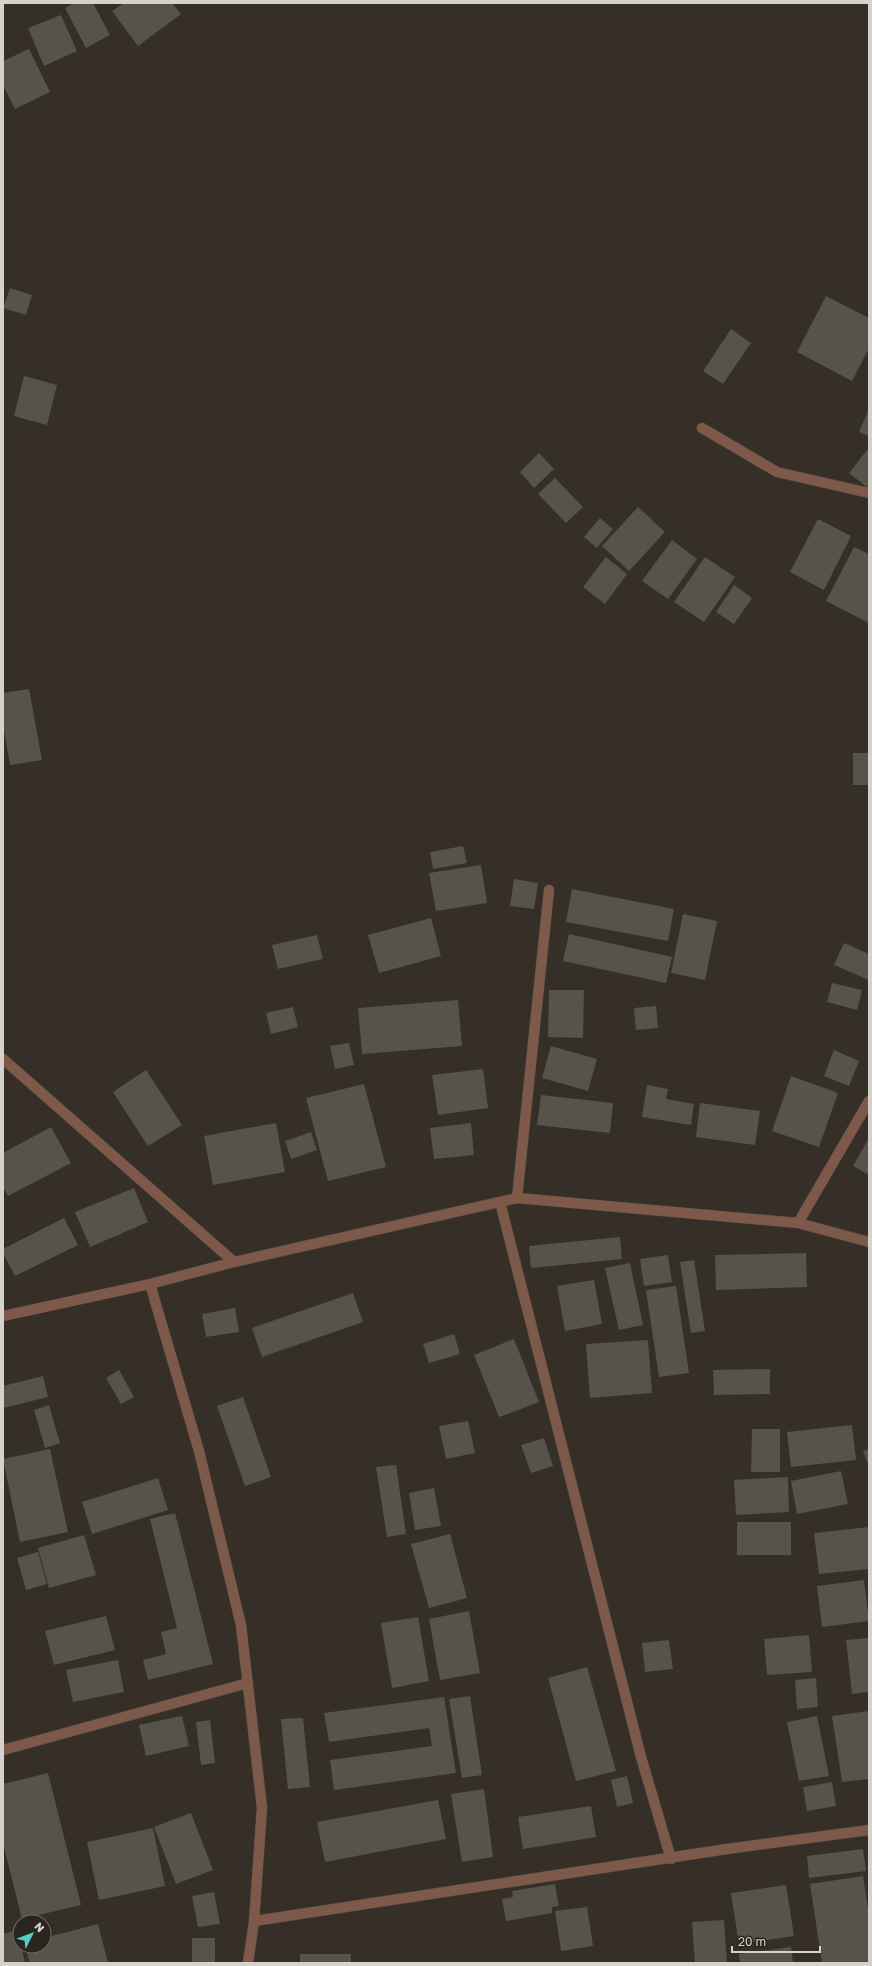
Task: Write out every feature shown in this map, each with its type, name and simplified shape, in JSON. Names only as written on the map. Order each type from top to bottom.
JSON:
[{"type":"street","points":[[702,428],[777,472],[869,493]]},
{"type":"street","points":[[517,1198],[549,890]]},
{"type":"street","points":[[3,1059],[234,1262]]},
{"type":"street","points":[[798,1223],[869,1100]]},
{"type":"street","points":[[3,1315],[150,1284],[234,1262],[517,1198],[798,1223],[869,1242]]},
{"type":"street","points":[[500,1202],[641,1757],[671,1859]]},
{"type":"street","points":[[150,1284],[199,1451],[241,1625],[262,1808],[254,1922],[248,1963]]},
{"type":"street","points":[[3,1750],[248,1683]]},
{"type":"street","points":[[254,1922],[671,1859],[727,1849],[869,1830]]},
{"type":"building","points":[[74,3],[93,3],[110,35],[86,48],[65,8]]},
{"type":"building","points":[[124,3],[172,3],[181,14],[138,46],[112,11]]},
{"type":"building","points":[[61,15],[77,51],[44,66],[28,28]]},
{"type":"building","points":[[29,49],[50,92],[15,109],[3,85],[3,61]]},
{"type":"building","points":[[10,288],[32,295],[26,315],[3,308]]},
{"type":"building","points":[[826,296],[869,318],[869,348],[852,381],[797,352]]},
{"type":"building","points":[[731,329],[751,343],[723,384],[703,371]]},
{"type":"building","points":[[24,376],[57,385],[47,425],[14,416]]},
{"type":"building","points":[[869,409],[869,436],[859,432]]},
{"type":"building","points":[[867,450],[869,451],[869,489],[849,473]]},
{"type":"building","points":[[539,453],[554,469],[534,488],[520,472]]},
{"type":"building","points":[[555,478],[583,507],[566,523],[538,494]]},
{"type":"building","points":[[638,507],[665,532],[629,571],[602,546]]},
{"type":"building","points":[[600,518],[613,529],[597,548],[584,537]]},
{"type":"building","points":[[818,519],[851,536],[824,590],[790,572]]},
{"type":"building","points":[[672,540],[697,559],[668,599],[642,581]]},
{"type":"building","points":[[854,547],[869,554],[869,623],[826,601]]},
{"type":"building","points":[[606,557],[627,574],[605,604],[583,587]]},
{"type":"building","points":[[705,557],[735,577],[704,622],[674,602]]},
{"type":"building","points":[[734,585],[752,598],[734,624],[716,612]]},
{"type":"building","points":[[29,689],[42,760],[10,765],[3,724],[3,693]]},
{"type":"building","points":[[853,753],[869,753],[869,785],[853,785]]},
{"type":"building","points":[[463,846],[467,863],[433,869],[430,852]]},
{"type":"building","points":[[481,865],[487,903],[436,911],[429,873]]},
{"type":"building","points":[[514,879],[538,883],[534,909],[510,906]]},
{"type":"building","points":[[572,889],[674,909],[668,941],[566,922]]},
{"type":"building","points":[[683,914],[717,921],[705,980],[671,973]]},
{"type":"building","points":[[431,918],[441,956],[379,973],[368,935]]},
{"type":"building","points":[[569,934],[672,957],[666,983],[563,961]]},
{"type":"building","points":[[317,935],[323,959],[278,969],[272,945]]},
{"type":"building","points":[[844,943],[869,954],[869,980],[834,965]]},
{"type":"building","points":[[832,983],[862,990],[857,1010],[827,1002]]},
{"type":"building","points":[[549,990],[584,990],[583,1038],[548,1037]]},
{"type":"building","points":[[458,1000],[462,1046],[362,1054],[358,1008]]},
{"type":"building","points":[[656,1006],[658,1028],[636,1030],[634,1008]]},
{"type":"building","points":[[293,1007],[298,1027],[271,1034],[266,1013]]},
{"type":"building","points":[[349,1043],[354,1065],[335,1069],[330,1046]]},
{"type":"building","points":[[551,1046],[597,1059],[588,1091],[542,1078]]},
{"type":"building","points":[[834,1050],[859,1061],[849,1086],[824,1076]]},
{"type":"building","points":[[483,1069],[488,1108],[438,1115],[432,1075]]},
{"type":"building","points":[[146,1070],[182,1125],[148,1146],[113,1092]]},
{"type":"building","points":[[791,1076],[838,1093],[819,1147],[772,1131]]},
{"type":"building","points":[[364,1084],[386,1167],[328,1181],[306,1098]]},
{"type":"building","points":[[647,1085],[668,1089],[666,1099],[694,1104],[691,1125],[642,1117]]},
{"type":"building","points":[[541,1095],[613,1103],[610,1133],[537,1125]]},
{"type":"building","points":[[700,1103],[760,1111],[755,1145],[696,1137]]},
{"type":"building","points":[[276,1123],[285,1172],[213,1185],[204,1136]]},
{"type":"building","points":[[471,1123],[474,1155],[434,1159],[430,1128]]},
{"type":"building","points":[[51,1127],[71,1163],[8,1196],[3,1187],[3,1153]]},
{"type":"building","points":[[311,1132],[317,1150],[291,1159],[285,1141]]},
{"type":"building","points":[[869,1138],[869,1175],[853,1166]]},
{"type":"building","points":[[134,1188],[148,1222],[90,1247],[75,1212]]},
{"type":"building","points":[[64,1218],[78,1245],[15,1276],[3,1253],[3,1249]]},
{"type":"building","points":[[620,1237],[622,1259],[531,1268],[529,1246]]},
{"type":"building","points":[[806,1253],[807,1287],[716,1290],[715,1255]]},
{"type":"building","points":[[668,1255],[672,1282],[644,1286],[640,1259]]},
{"type":"building","points":[[694,1260],[705,1331],[691,1333],[680,1262]]},
{"type":"building","points":[[630,1263],[643,1325],[619,1330],[605,1268]]},
{"type":"building","points":[[594,1280],[602,1324],[565,1331],[557,1286]]},
{"type":"building","points":[[676,1286],[689,1373],[659,1377],[646,1290]]},
{"type":"building","points":[[353,1293],[363,1322],[262,1357],[252,1328]]},
{"type":"building","points":[[235,1308],[239,1332],[206,1337],[202,1314]]},
{"type":"building","points":[[454,1334],[460,1354],[429,1363],[423,1344]]},
{"type":"building","points":[[514,1339],[539,1402],[499,1417],[474,1355]]},
{"type":"building","points":[[648,1340],[652,1393],[590,1398],[586,1344]]},
{"type":"building","points":[[770,1369],[770,1394],[714,1395],[713,1370]]},
{"type":"building","points":[[119,1370],[134,1397],[121,1404],[106,1378]]},
{"type":"building","points":[[43,1376],[48,1397],[3,1408],[3,1386]]},
{"type":"building","points":[[243,1397],[271,1477],[245,1486],[217,1406]]},
{"type":"building","points":[[49,1405],[60,1443],[45,1448],[34,1410]]},
{"type":"building","points":[[468,1421],[475,1453],[446,1459],[439,1426]]},
{"type":"building","points":[[852,1425],[856,1460],[791,1467],[787,1432]]},
{"type":"building","points":[[752,1429],[780,1429],[780,1472],[751,1472]]},
{"type":"building","points":[[544,1438],[553,1466],[531,1473],[521,1445]]},
{"type":"building","points":[[50,1449],[68,1532],[20,1542],[3,1459]]},
{"type":"building","points":[[869,1449],[869,1466],[863,1451]]},
{"type":"building","points":[[396,1465],[406,1534],[387,1537],[376,1467]]},
{"type":"building","points":[[841,1471],[848,1504],[797,1514],[791,1481]]},
{"type":"building","points":[[788,1477],[789,1512],[736,1515],[734,1480]]},
{"type":"building","points":[[158,1478],[168,1510],[92,1534],[82,1502]]},
{"type":"building","points":[[434,1488],[441,1526],[415,1530],[409,1493]]},
{"type":"building","points":[[175,1513],[213,1664],[148,1680],[143,1660],[166,1654],[161,1632],[177,1628],[150,1519]]},
{"type":"building","points":[[737,1522],[791,1522],[791,1555],[737,1555]]},
{"type":"building","points":[[869,1527],[869,1569],[819,1574],[814,1533]]},
{"type":"building","points":[[450,1534],[467,1598],[429,1608],[411,1544]]},
{"type":"building","points":[[84,1535],[96,1575],[49,1588],[38,1548]]},
{"type":"building","points":[[38,1552],[47,1584],[26,1590],[17,1558]]},
{"type":"building","points":[[864,1580],[869,1621],[822,1627],[817,1586]]},
{"type":"building","points":[[469,1611],[480,1673],[440,1680],[429,1619]]},
{"type":"building","points":[[106,1616],[115,1650],[54,1665],[45,1631]]},
{"type":"building","points":[[418,1617],[429,1681],[392,1688],[381,1623]]},
{"type":"building","points":[[809,1635],[812,1672],[767,1675],[764,1639]]},
{"type":"building","points":[[869,1638],[869,1692],[852,1694],[846,1640]]},
{"type":"building","points":[[669,1640],[673,1669],[645,1672],[642,1643]]},
{"type":"building","points":[[118,1660],[124,1692],[73,1702],[66,1670]]},
{"type":"building","points":[[587,1667],[616,1771],[576,1781],[548,1678]]},
{"type":"building","points":[[816,1678],[818,1707],[797,1709],[795,1680]]},
{"type":"building","points":[[470,1696],[482,1775],[462,1778],[449,1699]]},
{"type":"building","points":[[444,1697],[456,1773],[334,1790],[330,1760],[432,1746],[429,1728],[329,1742],[324,1713]]},
{"type":"building","points":[[869,1711],[869,1779],[842,1782],[832,1716]]},
{"type":"building","points":[[182,1716],[189,1746],[146,1756],[139,1725]]},
{"type":"building","points":[[817,1716],[829,1776],[799,1781],[787,1722]]},
{"type":"building","points":[[303,1718],[310,1787],[288,1789],[281,1719]]},
{"type":"building","points":[[210,1720],[215,1763],[201,1765],[196,1722]]},
{"type":"building","points":[[48,1773],[81,1905],[43,1914],[21,1914],[3,1843],[3,1784]]},
{"type":"building","points":[[627,1776],[633,1803],[617,1807],[611,1780]]},
{"type":"building","points":[[832,1782],[836,1806],[807,1811],[803,1787]]},
{"type":"building","points":[[484,1789],[493,1857],[462,1862],[451,1794]]},
{"type":"building","points":[[438,1800],[446,1839],[325,1862],[317,1822]]},
{"type":"building","points":[[591,1806],[596,1837],[523,1849],[518,1817]]},
{"type":"building","points":[[191,1813],[213,1870],[176,1884],[154,1827]]},
{"type":"building","points":[[153,1828],[165,1886],[99,1900],[87,1842]]},
{"type":"building","points":[[863,1849],[866,1871],[809,1878],[807,1856]]},
{"type":"building","points":[[863,1876],[869,1916],[869,1963],[822,1963],[810,1884]]},
{"type":"building","points":[[555,1884],[559,1906],[552,1907],[552,1913],[506,1921],[502,1899],[513,1897],[512,1891]]},
{"type":"building","points":[[786,1885],[794,1936],[739,1944],[731,1893]]},
{"type":"building","points":[[214,1892],[220,1924],[198,1927],[192,1896]]},
{"type":"building","points":[[587,1907],[593,1946],[561,1951],[555,1911]]},
{"type":"building","points":[[724,1920],[727,1963],[695,1963],[692,1922]]},
{"type":"building","points":[[98,1924],[108,1963],[30,1963],[27,1954],[52,1954],[52,1936]]},
{"type":"building","points":[[12,1931],[12,1954],[23,1954],[25,1963],[3,1963],[3,1934]]},
{"type":"building","points":[[192,1938],[215,1938],[215,1963],[192,1963]]},
{"type":"building","points":[[791,1947],[793,1963],[740,1963],[739,1954]]},
{"type":"building","points":[[300,1954],[351,1954],[351,1963],[300,1963]]}]
